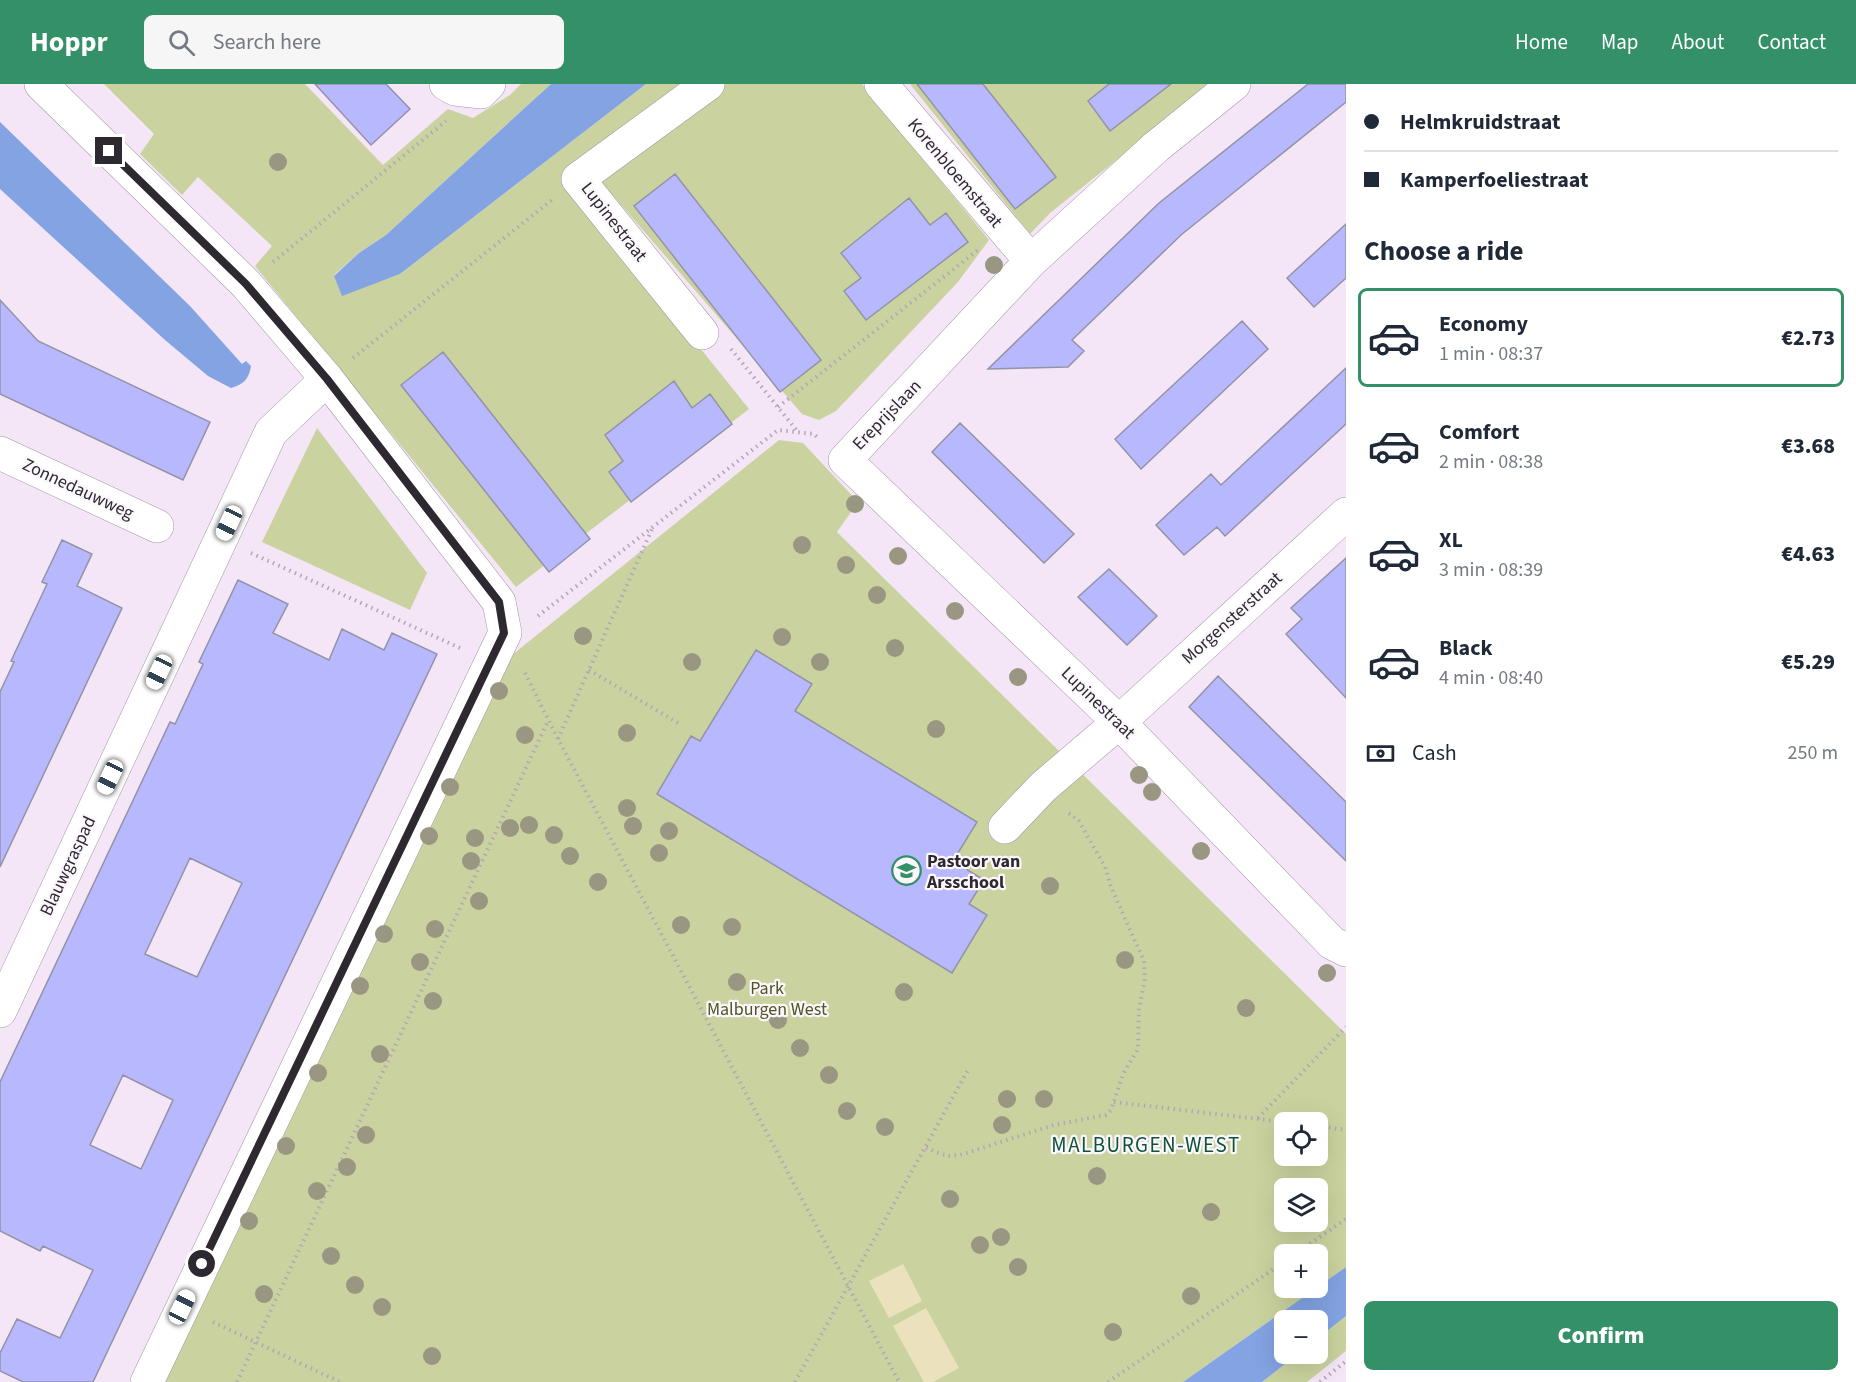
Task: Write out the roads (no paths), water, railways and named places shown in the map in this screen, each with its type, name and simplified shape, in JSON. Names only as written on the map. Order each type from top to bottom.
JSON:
[{"type":"street","points":[[41,84],[246,284],[327,379],[499,602],[504,633],[147,1382]]},
{"type":"street","points":[[446,84],[454,89],[485,88]]},
{"type":"street","name":"Lupinestraat","points":[[702,333],[578,179],[708,84]]},
{"type":"street","name":"Korenbloemstraat","points":[[881,84],[1002,230],[1031,261]]},
{"type":"street","name":"Ereprijslaan","points":[[845,460],[1031,261],[1156,147],[1234,84]]},
{"type":"street","name":"Blauwgraspad","points":[[0,1011],[271,432],[327,379]]},
{"type":"street","name":"Zonnedauwweg","points":[[0,453],[157,526]]},
{"type":"street","name":"Lupinestraat","points":[[845,460],[1119,722],[1332,943],[1346,950]]},
{"type":"street","name":"Morgensterstraat","points":[[1005,827],[1043,787],[1119,722],[1346,514]]},
{"type":"water","points":[[551,84],[646,84],[400,274],[342,296],[334,276],[359,253],[386,235]]},
{"type":"water","points":[[0,122],[190,306],[242,364],[246,361],[251,366],[245,380],[231,388],[208,376],[165,340],[0,189]]},
{"type":"water","points":[[1346,1267],[1346,1316],[1328,1330],[1328,1310],[1285,1310],[1302,1298],[1328,1298],[1328,1280]]},
{"type":"water","points":[[1274,1318],[1274,1364],[1285,1364],[1262,1382],[1183,1382]]},
{"type":"place","name":"Pastoor van Arsschool","points":[[906,871]]},
{"type":"district","name":"MALBURGEN-WEST","points":[[1146,1145]]},
{"type":"park label","name":"Park Malburgen West","points":[[767,998]]}]
